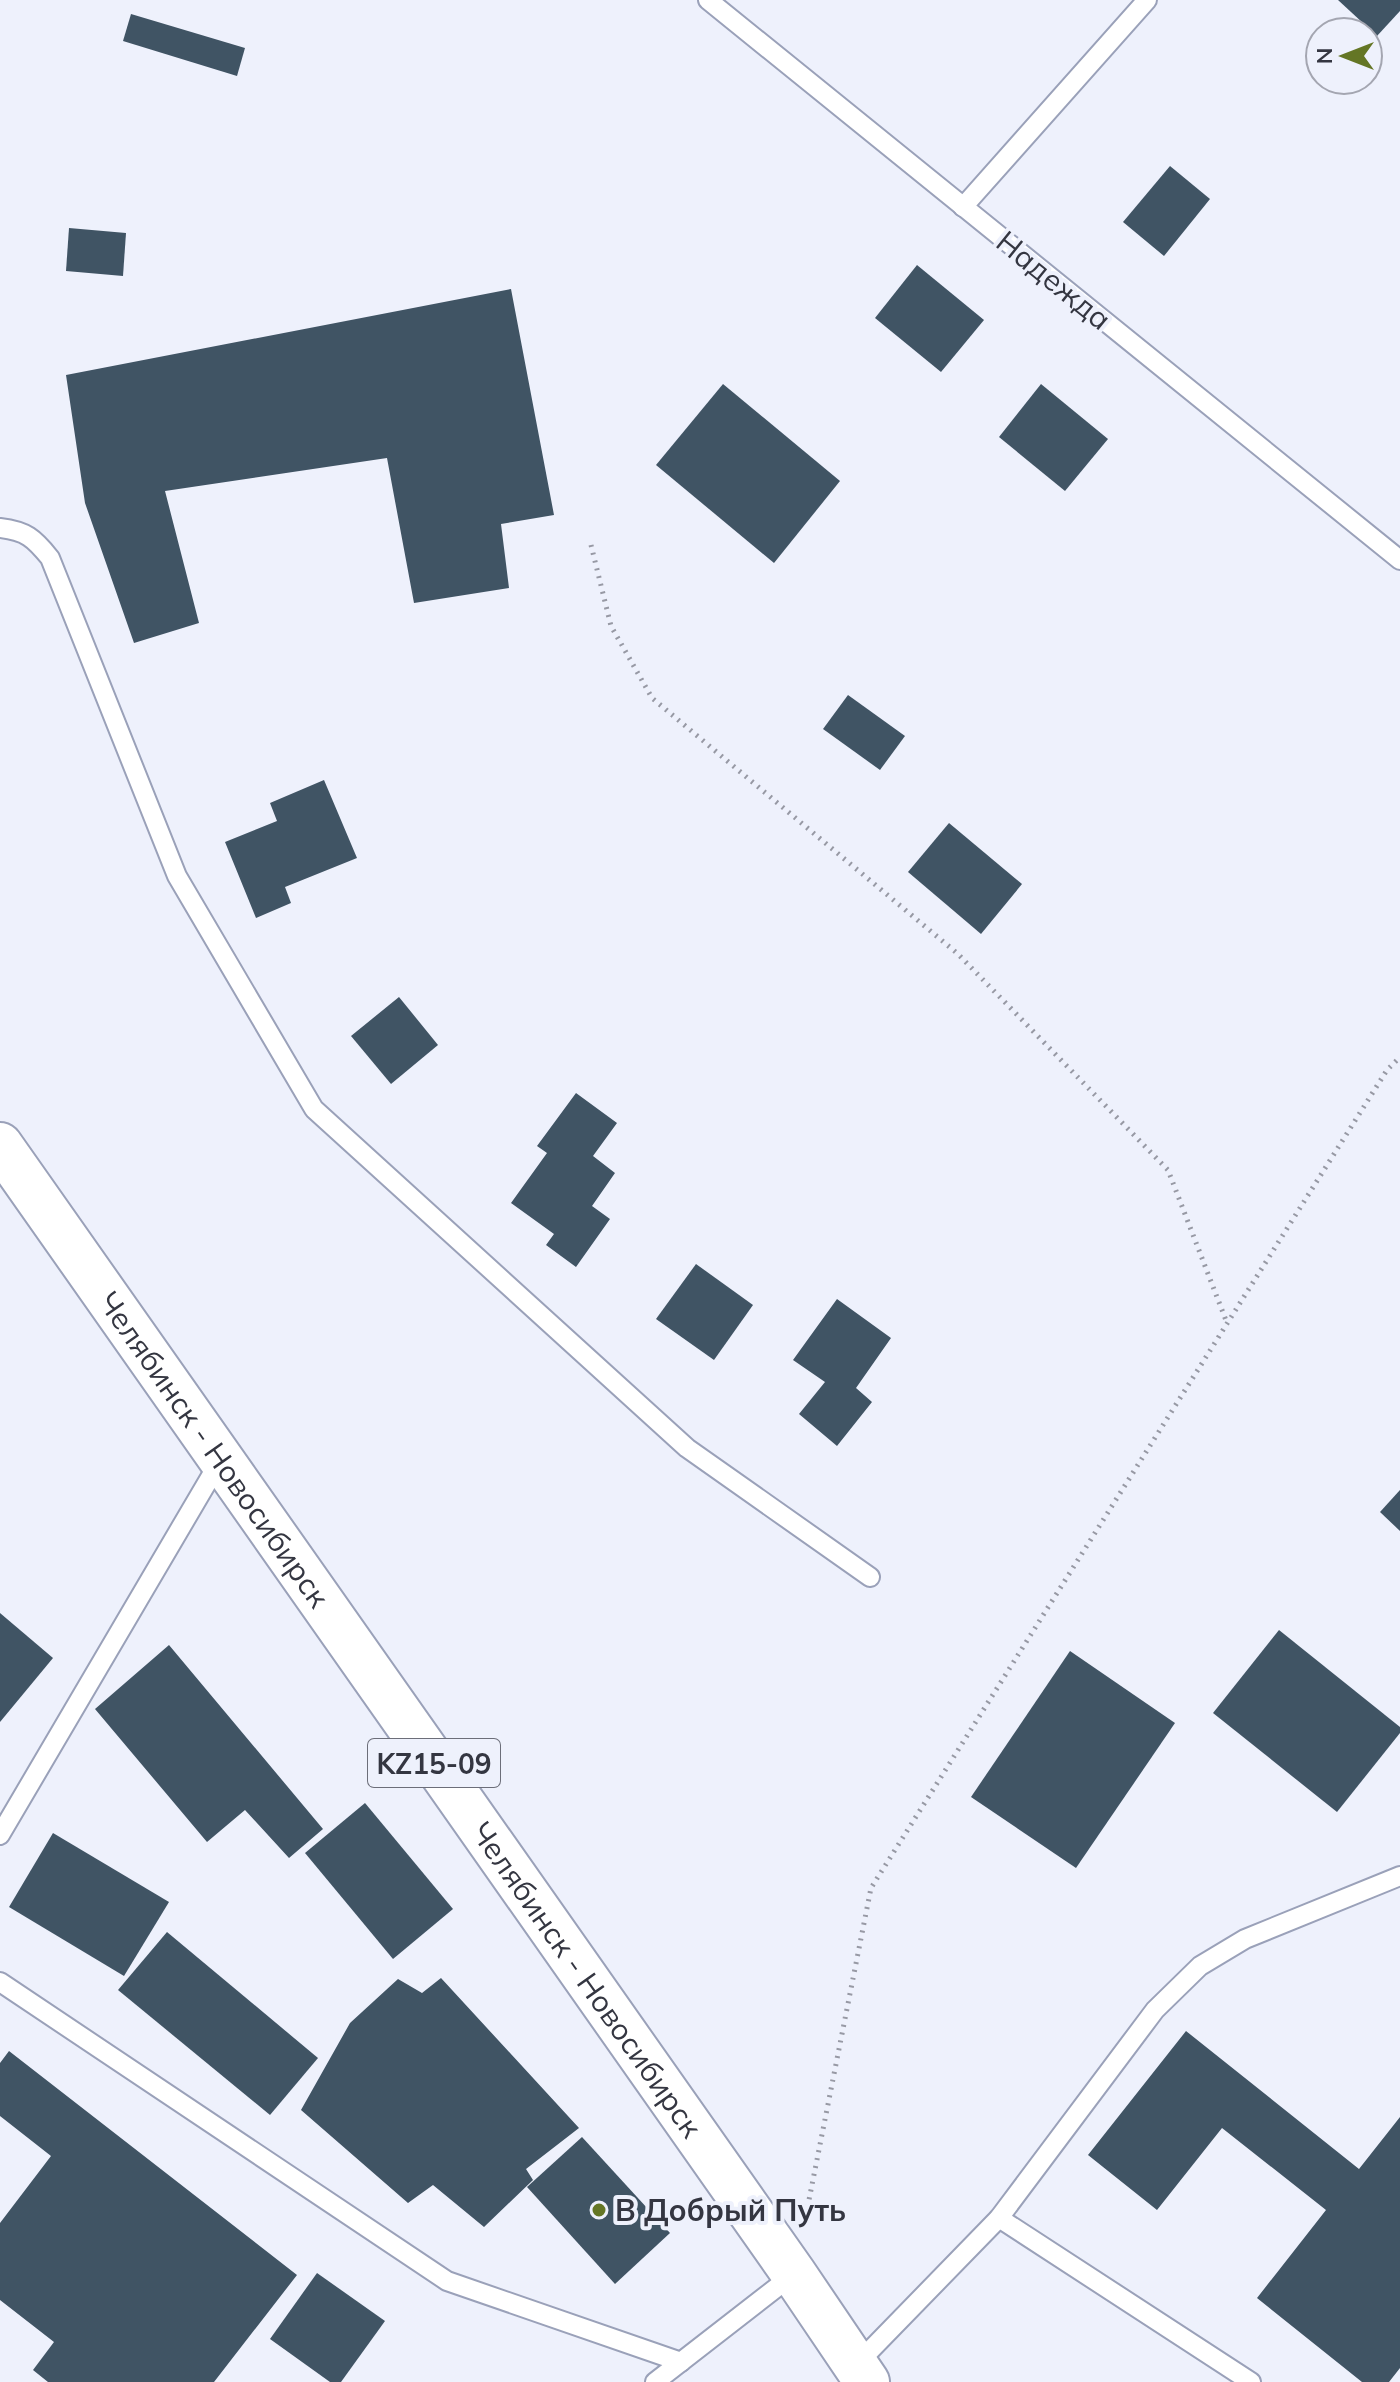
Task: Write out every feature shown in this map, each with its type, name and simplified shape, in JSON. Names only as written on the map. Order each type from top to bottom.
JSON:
[{"type":"highway","name":"Челябинск - Новосибирск","points":[[0,1145],[794,2274],[861,2374]]},
{"type":"lane","name":"Надежда","points":[[708,0],[1400,560]]},
{"type":"lane","points":[[963,207],[1147,0]]},
{"type":"lane","points":[[0,528],[34,538],[50,558],[177,876],[314,1109],[687,1448],[870,1577]]},
{"type":"lane","points":[[0,1835],[221,1459]]},
{"type":"lane","points":[[861,2374],[999,2218],[1155,2010],[1200,1966],[1245,1939],[1400,1876]]},
{"type":"lane","points":[[0,1982],[447,2281],[681,2362]]},
{"type":"lane","points":[[999,2218],[1251,2382]]},
{"type":"lane","points":[[655,2382],[794,2274]]},
{"type":"path","points":[[591,545],[611,626],[652,698],[958,954],[1168,1170],[1227,1324]]},
{"type":"path","points":[[794,2274],[871,1888],[1387,1070],[1400,1057]]},
{"type":"building","points":[[1338,0],[1400,0],[1400,11],[1384,28],[1384,16],[1355,16]]},
{"type":"building","points":[[131,14],[245,48],[237,76],[123,41]]},
{"type":"building","points":[[1170,166],[1210,199],[1164,256],[1123,222]]},
{"type":"building","points":[[69,228],[126,233],[123,276],[66,271]]},
{"type":"building","points":[[917,265],[984,320],[941,372],[875,318]]},
{"type":"building","points":[[511,289],[554,515],[501,524],[509,588],[414,603],[387,458],[165,491],[199,623],[134,643],[85,503],[66,375]]},
{"type":"building","points":[[723,384],[840,481],[774,563],[656,465]]},
{"type":"building","points":[[1041,384],[1108,439],[1065,491],[999,437]]},
{"type":"building","points":[[848,695],[905,736],[880,770],[823,729]]},
{"type":"building","points":[[324,780],[357,858],[285,887],[291,903],[256,918],[225,842],[277,821],[270,803]]},
{"type":"building","points":[[949,823],[1022,884],[981,934],[908,872]]},
{"type":"building","points":[[399,997],[438,1045],[391,1084],[351,1036]]},
{"type":"building","points":[[576,1093],[617,1123],[593,1156],[615,1173],[592,1206],[610,1219],[576,1267],[546,1245],[554,1234],[511,1203],[547,1153],[537,1146]]},
{"type":"building","points":[[696,1264],[753,1305],[714,1360],[656,1319]]},
{"type":"building","points":[[837,1299],[891,1338],[856,1388],[872,1402],[837,1446],[799,1414],[825,1382],[793,1360]]},
{"type":"building","points":[[1400,1490],[1400,1531],[1380,1512]]},
{"type":"building","points":[[0,1613],[53,1658],[0,1722]]},
{"type":"building","points":[[1279,1630],[1400,1727],[1400,1733],[1337,1812],[1213,1713]]},
{"type":"building","points":[[169,1645],[323,1829],[289,1858],[245,1810],[207,1842],[95,1709]]},
{"type":"building","points":[[1070,1651],[1175,1723],[1076,1868],[971,1797]]},
{"type":"building","points":[[365,1803],[453,1909],[393,1959],[305,1853]]},
{"type":"building","points":[[53,1833],[169,1902],[124,1976],[9,1907]]},
{"type":"building","points":[[167,1932],[318,2058],[270,2115],[118,1990]]},
{"type":"building","points":[[441,1978],[579,2128],[526,2169],[533,2180],[484,2227],[433,2185],[408,2203],[301,2110],[350,2023],[398,1979],[422,1993]]},
{"type":"building","points":[[1186,2031],[1359,2169],[1400,2117],[1400,2368],[1389,2382],[1362,2382],[1257,2298],[1326,2210],[1222,2128],[1157,2210],[1088,2155]]},
{"type":"building","points":[[9,2051],[297,2275],[214,2382],[48,2382],[33,2370],[54,2342],[0,2300],[0,2223],[51,2156],[0,2116],[0,2063]]},
{"type":"building","name":"В Добрый Путь","points":[[582,2137],[670,2233],[615,2284],[527,2187]]},
{"type":"building","points":[[317,2273],[385,2321],[341,2382],[330,2382],[270,2339]]},
{"type":"place","name":"В Добрый Путь","points":[[599,2210]]}]
